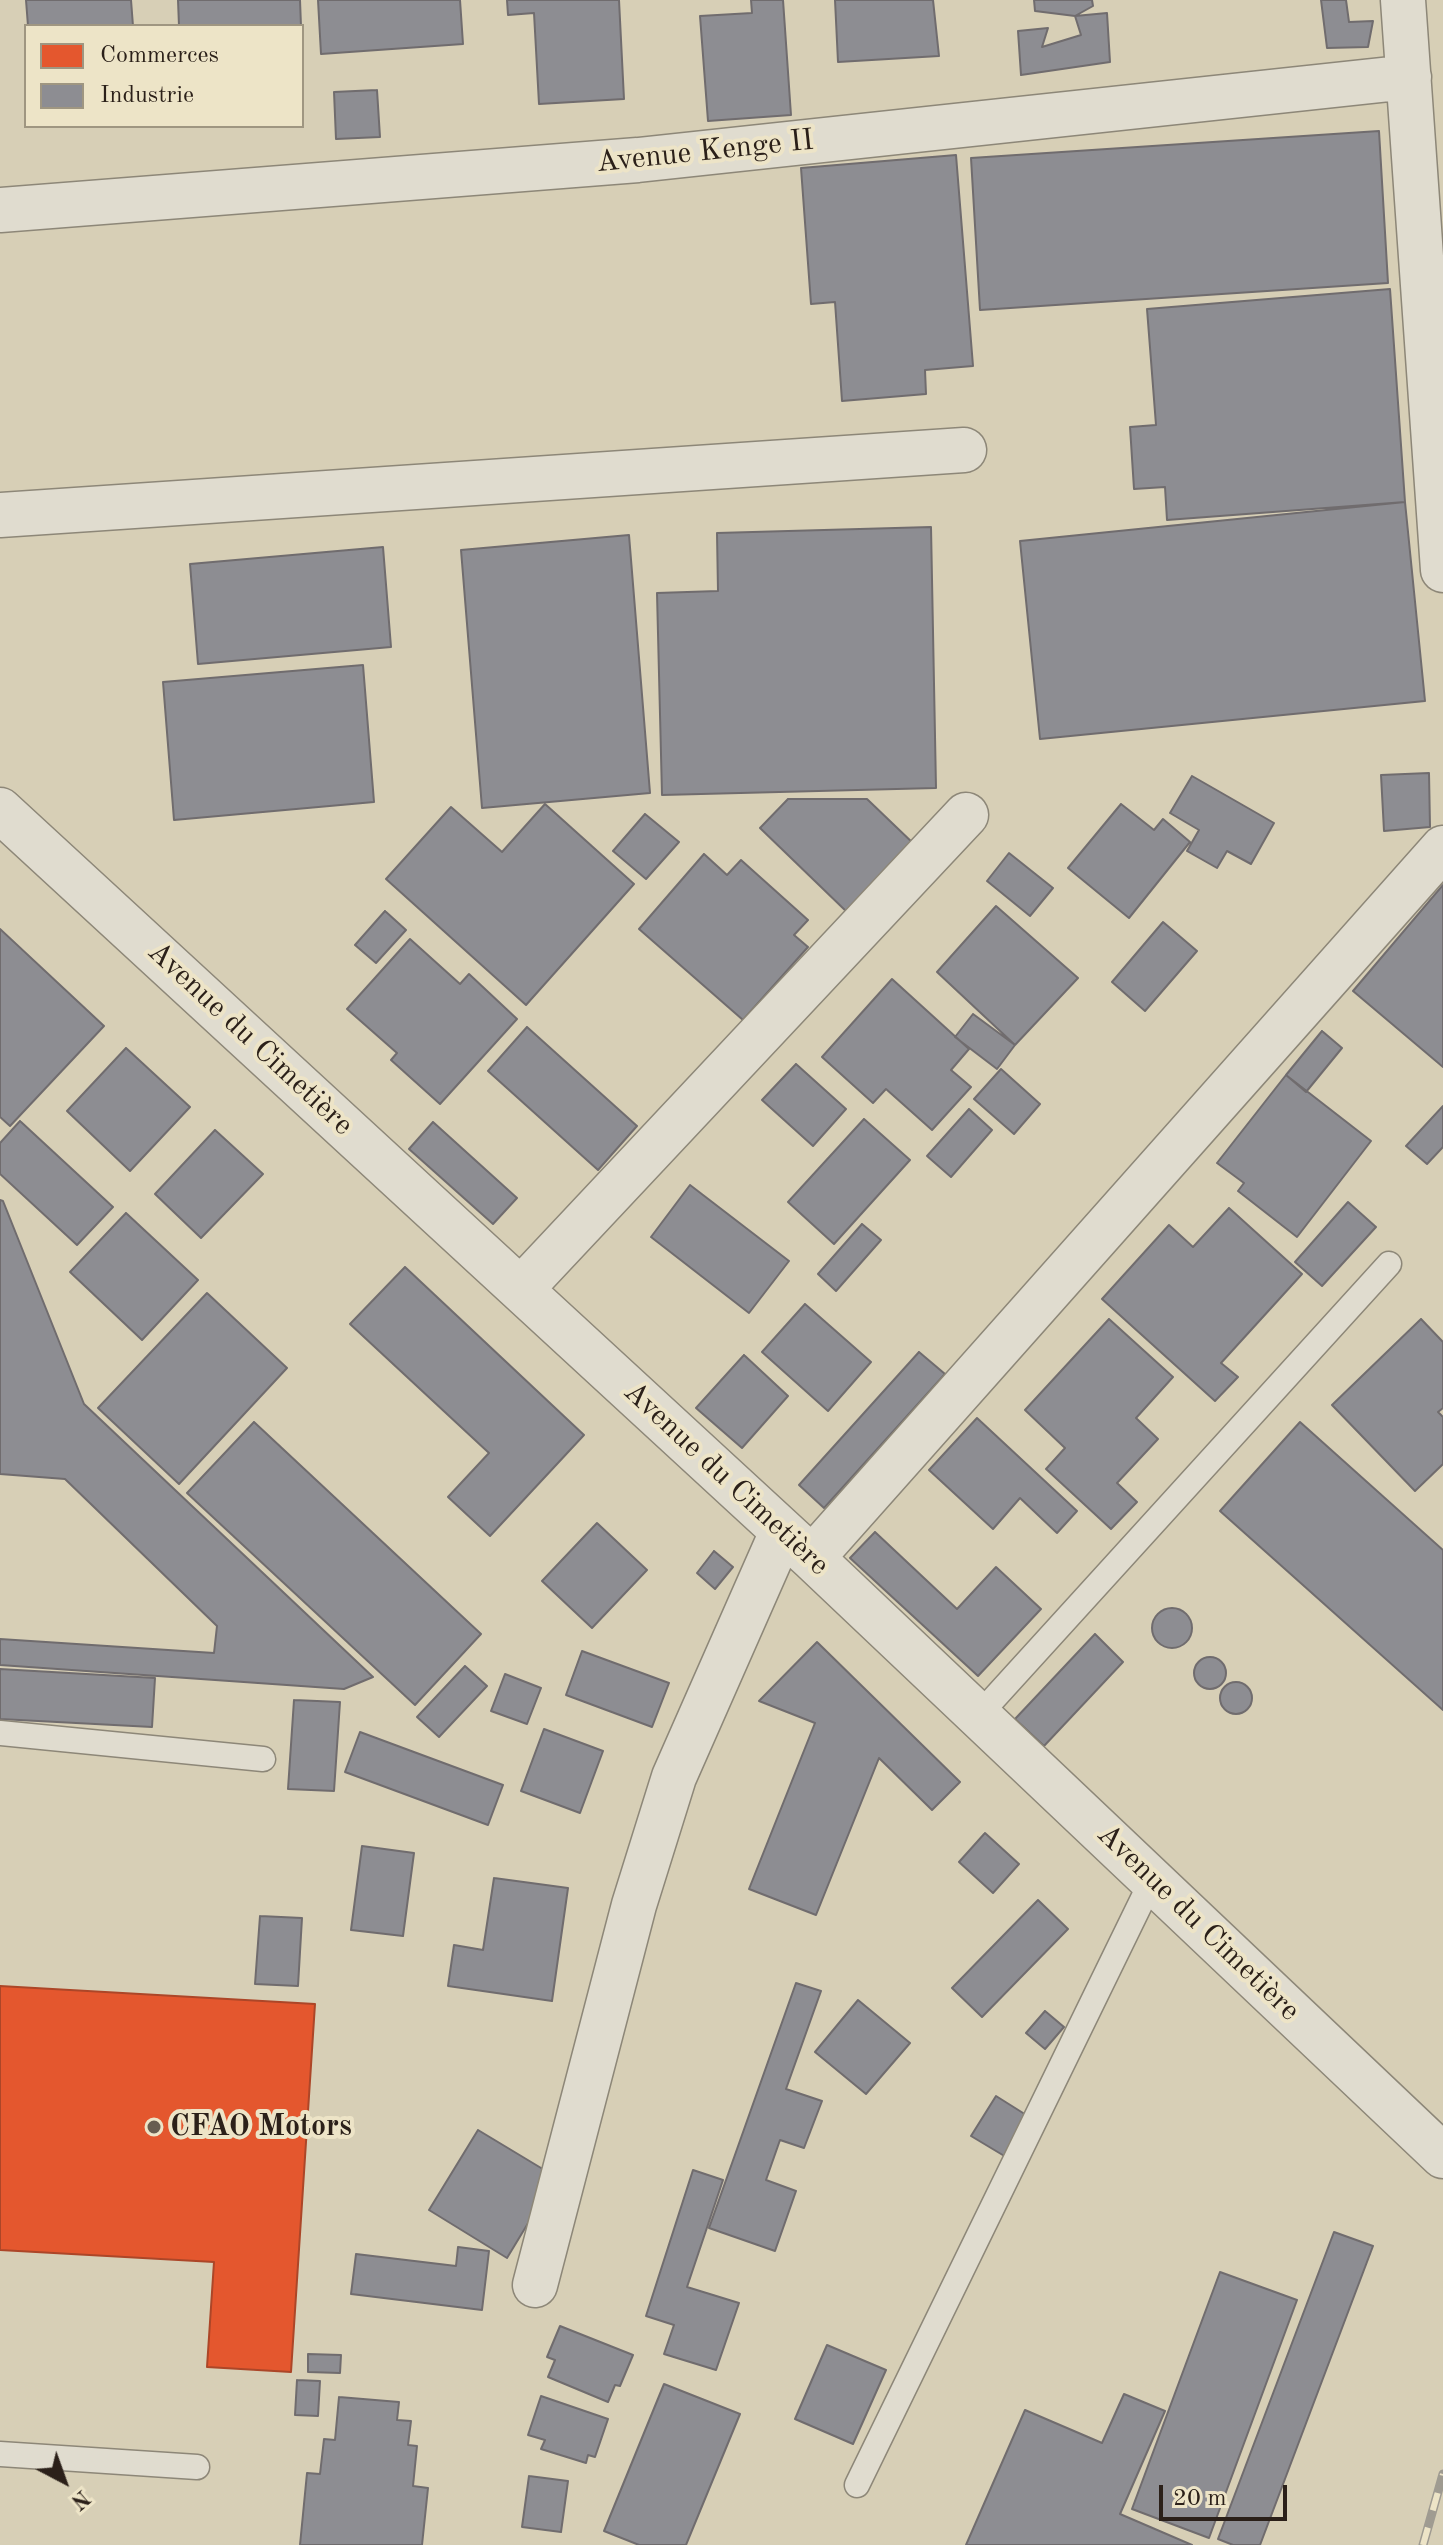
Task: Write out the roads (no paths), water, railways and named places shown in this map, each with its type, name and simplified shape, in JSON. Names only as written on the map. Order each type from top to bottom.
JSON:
[{"type":"street","points":[[1403,0],[1443,570]]},
{"type":"street","name":"Avenue Kenge II","points":[[0,210],[638,160],[1409,77]]},
{"type":"street","points":[[0,515],[964,450]]},
{"type":"street","name":"Avenue du Cimetière","points":[[0,810],[797,1545],[1443,2156]]},
{"type":"street","points":[[521,1289],[966,815]]},
{"type":"street","points":[[535,2285],[634,1905],[674,1777],[797,1545],[1443,848]]},
{"type":"lane","points":[[978,1716],[1389,1264]]},
{"type":"lane","points":[[0,1733],[263,1759]]},
{"type":"lane","points":[[857,2485],[1152,1880]]},
{"type":"lane","points":[[0,2454],[197,2467]]},
{"type":"railway","points":[[1423,2545],[1443,2474]]},
{"type":"place","name":"CFAO Motors","points":[[154,2127]]}]
